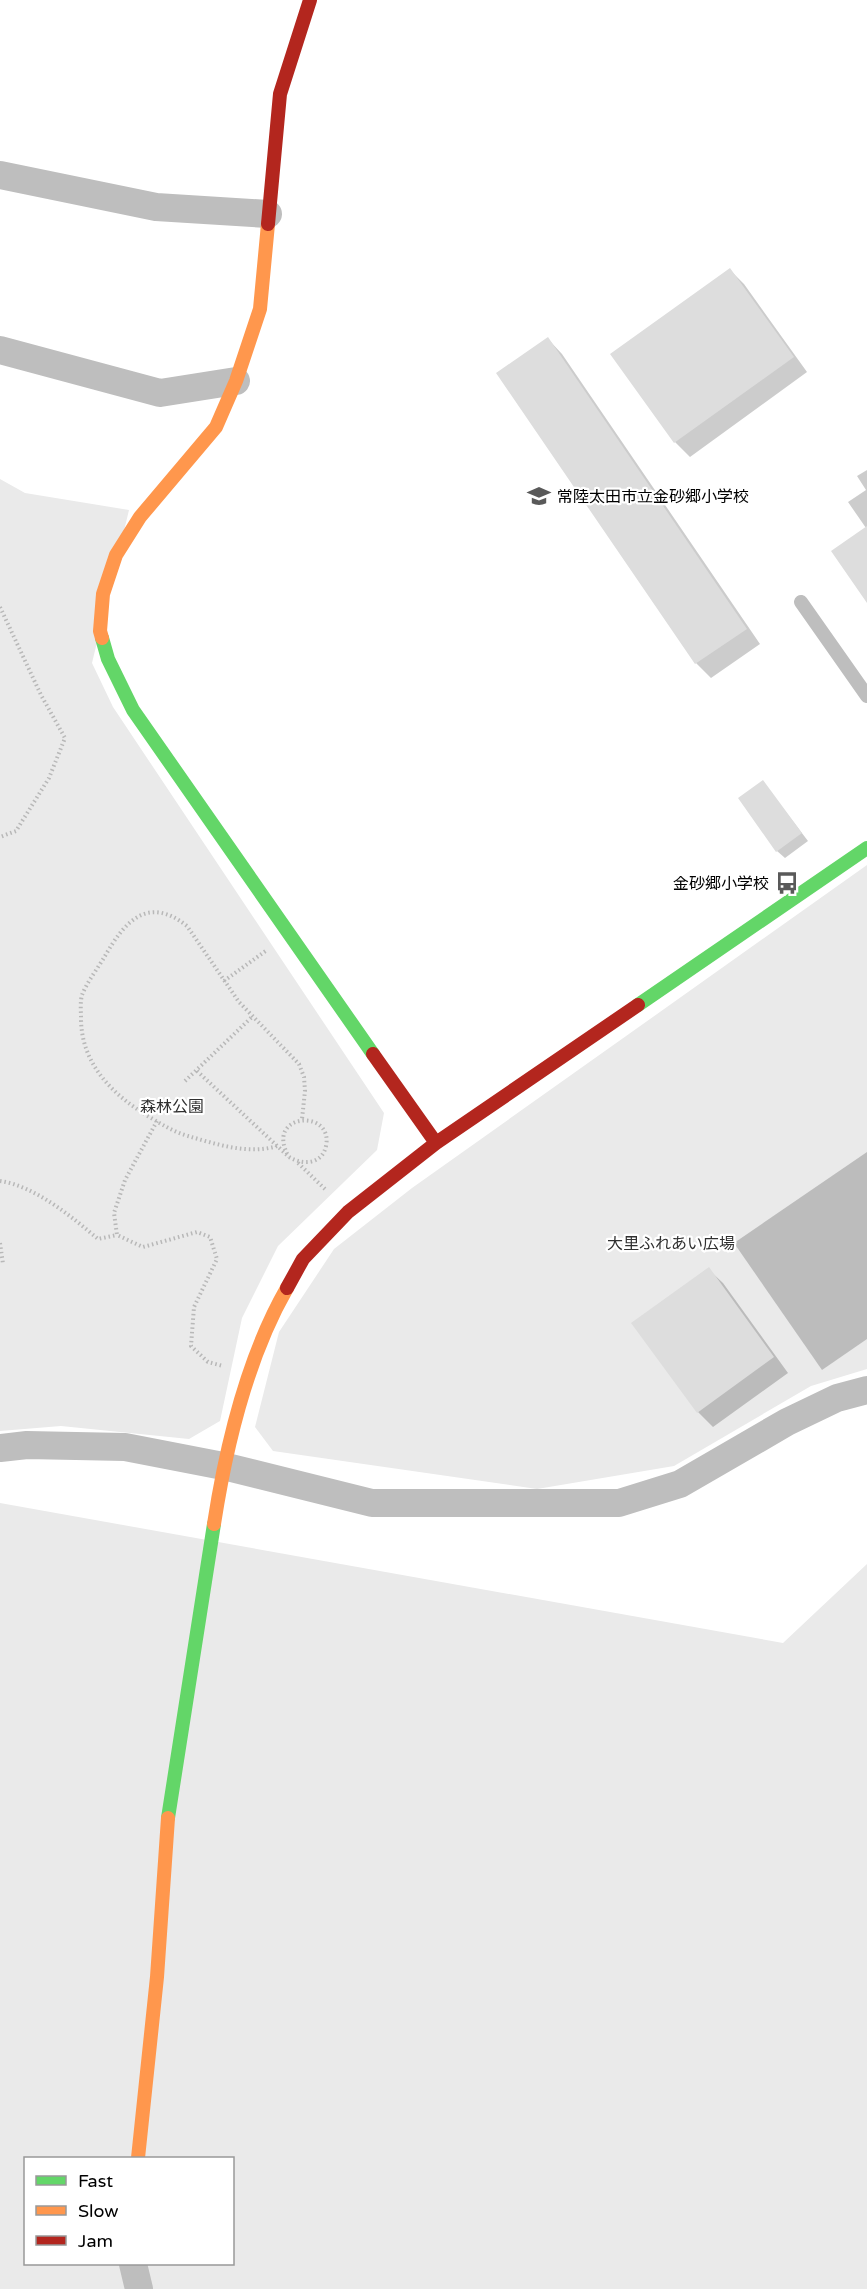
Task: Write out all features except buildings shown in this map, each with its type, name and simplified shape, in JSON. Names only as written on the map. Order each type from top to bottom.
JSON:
[{"type":"street","points":[[310,0],[280,94],[260,309],[236,381],[216,427],[140,517],[116,555],[103,594],[100,631],[108,659],[133,710],[436,1143]]},
{"type":"street","points":[[0,175],[156,207],[268,214]]},
{"type":"street","points":[[0,350],[160,393],[236,381]]},
{"type":"street","points":[[138,2157],[155,2000],[167,1822],[223,1466],[271,1316],[292,1277],[303,1259],[348,1212],[436,1143],[867,848]]},
{"type":"street","points":[[0,1448],[27,1445],[125,1447],[223,1466],[372,1503],[619,1503],[680,1484],[786,1422],[837,1398],[867,1390]]},
{"type":"street","points":[[133,2265],[140,2289]]},
{"type":"lane","points":[[801,602],[867,696]]},
{"type":"path","points":[[0,608],[64,738],[49,778],[16,831],[0,837]]},
{"type":"path","points":[[277,1146],[262,1151],[222,1146],[177,1133],[126,1103],[104,1082],[89,1056],[81,1027],[82,996],[118,933],[127,923],[139,916],[164,913],[177,918],[187,926],[239,1002],[299,1064],[304,1077],[305,1091],[302,1119]]},
{"type":"path","points":[[224,981],[289,933]]},
{"type":"path","points":[[185,1081],[253,1016]]},
{"type":"path","points":[[197,1071],[289,1157],[298,1162],[348,1212]]},
{"type":"path","points":[[289,1157],[282,1138],[286,1129],[293,1122],[302,1119],[312,1120],[321,1126],[326,1134],[327,1144],[323,1153],[316,1160],[307,1164],[298,1162]]},
{"type":"path","points":[[117,1235],[114,1213],[125,1180],[157,1121]]},
{"type":"path","points":[[0,1181],[13,1183],[66,1212],[98,1239],[117,1235],[143,1246],[197,1232],[210,1237],[217,1259],[194,1307],[191,1346],[208,1362],[251,1374]]},
{"type":"path","points":[[0,1243],[3,1264]]},
{"type":"green space","name":"森林公園","points":[[0,479],[25,493],[129,510],[92,663],[113,707],[384,1113],[377,1150],[278,1246],[242,1318],[220,1421],[189,1439],[61,1426],[0,1431]]},
{"type":"green space","name":"大里ふれあい広場","points":[[867,865],[867,1369],[811,1386],[674,1466],[537,1489],[273,1451],[255,1427],[279,1332],[334,1249],[412,1188]]},
{"type":"green space","points":[[0,1503],[783,1643],[867,1564],[867,2289],[0,2289]]},
{"type":"shaded area","points":[[867,1152],[867,1339],[822,1370],[734,1243]]},
{"type":"traffic: fast","points":[[102,638],[108,659],[133,710],[373,1054]]},
{"type":"traffic: fast","points":[[638,1005],[867,848]]},
{"type":"traffic: fast","points":[[168,1818],[214,1524]]},
{"type":"traffic: slow","points":[[102,638],[100,631],[103,594],[116,555],[140,517],[216,427],[236,381],[260,309],[268,224]]},
{"type":"traffic: slow","points":[[214,1524],[240,1402],[261,1343],[287,1288]]},
{"type":"traffic: slow","points":[[138,2157],[157,1977],[168,1818]]},
{"type":"traffic: jam","points":[[268,224],[280,94],[310,0]]},
{"type":"traffic: jam","points":[[287,1288],[303,1259],[348,1212],[436,1143],[638,1005]]},
{"type":"traffic: jam","points":[[373,1054],[436,1143]]},
{"type":"place","name":"常陸太田市立金砂郷小学校","points":[[539,496]]},
{"type":"place","name":"金砂郷小学校","points":[[787,883]]}]
